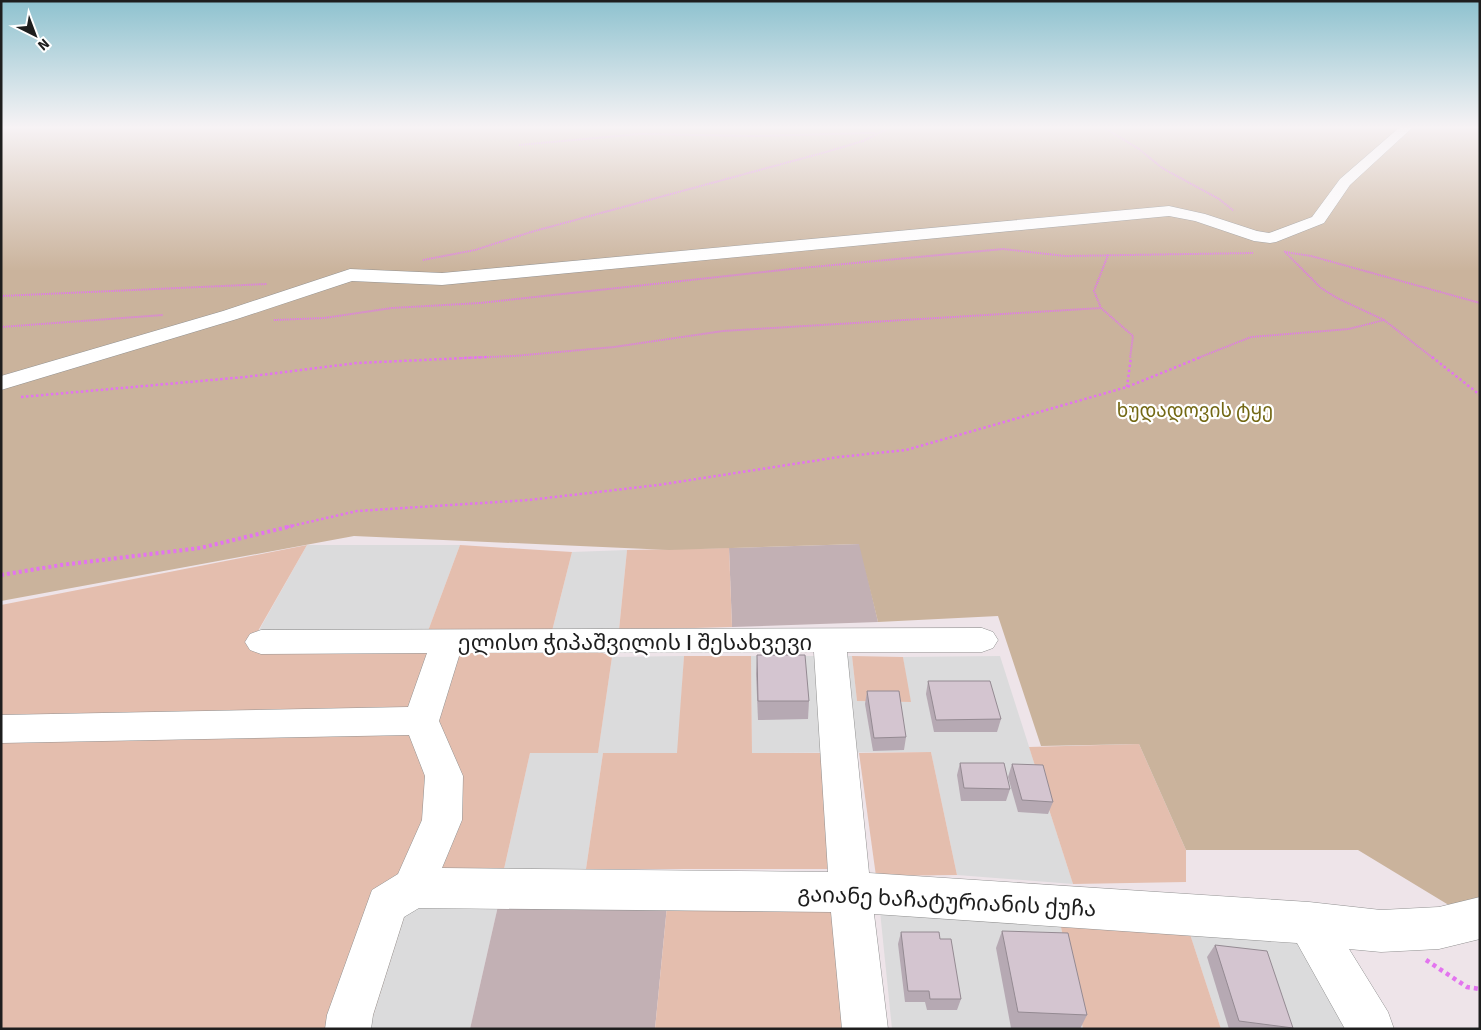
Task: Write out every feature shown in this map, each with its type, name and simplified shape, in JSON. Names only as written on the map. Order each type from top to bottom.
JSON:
[{"type":"street","points":[[1,382],[230,315],[350,275],[442,279],[1169,211],[1199,217],[1254,236],[1268,248],[1318,220],[1345,182],[1353,175]]},
{"type":"street","points":[[830,642],[982,640]]},
{"type":"street","name":"ელისო ჭიპაშვილის I შესახვევი","points":[[261,642],[830,642],[850,892],[865,1029]]},
{"type":"street","points":[[345,1024],[387,904],[413,888],[442,820],[444,776],[421,721],[447,643]]},
{"type":"street","points":[[1,729],[421,721]]},
{"type":"street","name":"გაიანე ხაჩატურიანის ქუჩა","points":[[413,888],[850,892],[1310,923],[1381,931],[1439,928],[1480,918]]},
{"type":"street","points":[[1310,923],[1371,1029]]},
{"type":"path","points":[[422,260],[475,250],[743,175]]},
{"type":"path","points":[[1175,175],[1219,199],[1234,210]]},
{"type":"path","points":[[1268,248],[1285,252],[1321,288],[1337,298],[1384,320],[1480,395]]},
{"type":"path","points":[[230,315],[261,320],[324,318],[392,308],[490,302],[791,269],[1003,249],[1065,256],[1268,248],[1312,256],[1480,303]]},
{"type":"path","points":[[1108,255],[1094,291],[1101,308],[1133,336],[1127,387]]},
{"type":"path","points":[[1,296],[57,296],[161,288],[267,284]]},
{"type":"path","points":[[19,397],[245,377],[357,363],[514,356],[614,347],[722,331],[1101,308]]},
{"type":"path","points":[[1,326],[163,315]]},
{"type":"path","points":[[1,575],[200,548],[357,511],[529,500],[658,485],[839,457],[906,450],[1127,387],[1250,336],[1349,329],[1384,320]]},
{"type":"shaded area","points":[[860,544],[878,622],[732,627],[729,548]]},
{"type":"shaded area","points":[[307,545],[460,545],[428,631],[258,632]]},
{"type":"shaded area","points":[[307,545],[258,631],[428,631],[460,545],[572,552],[552,631],[612,657],[598,753],[530,753],[504,869],[408,905],[369,1029],[1,1029],[1,605]]},
{"type":"shaded area","points":[[729,548],[732,627],[619,630],[627,550]]},
{"type":"shaded area","points":[[627,550],[619,630],[552,631],[572,552]]},
{"type":"shaded area","points":[[684,656],[678,753],[603,753],[586,869],[504,869],[530,753],[598,752],[612,657]]},
{"type":"shaded area","points":[[684,656],[751,656],[752,753],[829,753],[839,869],[586,869],[603,753],[677,753]]},
{"type":"shaded area","points":[[751,656],[852,656],[857,701],[910,702],[903,657],[1000,656],[1073,884],[957,875],[931,752],[752,753]]},
{"type":"shaded area","points":[[852,656],[903,657],[911,702],[857,701]]},
{"type":"shaded area","points":[[1139,744],[1186,850],[1186,882],[1073,884],[1029,747]]},
{"type":"shaded area","points":[[931,752],[957,875],[876,876],[859,753]]},
{"type":"shaded area","points":[[843,904],[845,1029],[655,1029],[667,906]]},
{"type":"shaded area","points":[[408,905],[498,906],[470,1029],[369,1029]]},
{"type":"shaded area","points":[[498,906],[667,906],[655,1029],[470,1029]]},
{"type":"shaded area","points":[[880,911],[1059,918],[1083,1029],[892,1029]]},
{"type":"shaded area","points":[[1059,918],[1187,925],[1221,1029],[1083,1029]]},
{"type":"shaded area","points":[[1187,925],[1308,941],[1357,1029],[1221,1029]]},
{"type":"green space","name":"ხუდადოვის ტყე","points":[[1,175],[1480,175],[1480,924],[1358,850],[1186,850],[1139,744],[1041,746],[998,616],[878,622],[859,544],[669,550],[354,536],[1,601]]},
{"type":"building","points":[[757,655],[805,655],[809,701],[758,701]]},
{"type":"building","points":[[928,681],[990,681],[1001,719],[936,720]]},
{"type":"building","points":[[867,691],[899,691],[906,737],[874,738]]},
{"type":"building","points":[[960,763],[1004,763],[1010,789],[964,788]]},
{"type":"building","points":[[1012,764],[1043,765],[1053,802],[1022,800]]},
{"type":"building","points":[[1002,931],[1068,933],[1087,1015],[1018,1012]]},
{"type":"building","points":[[901,932],[939,932],[940,939],[951,939],[961,999],[930,999],[929,991],[908,991]]},
{"type":"building","points":[[1215,945],[1267,951],[1293,1028],[1239,1021]]}]
